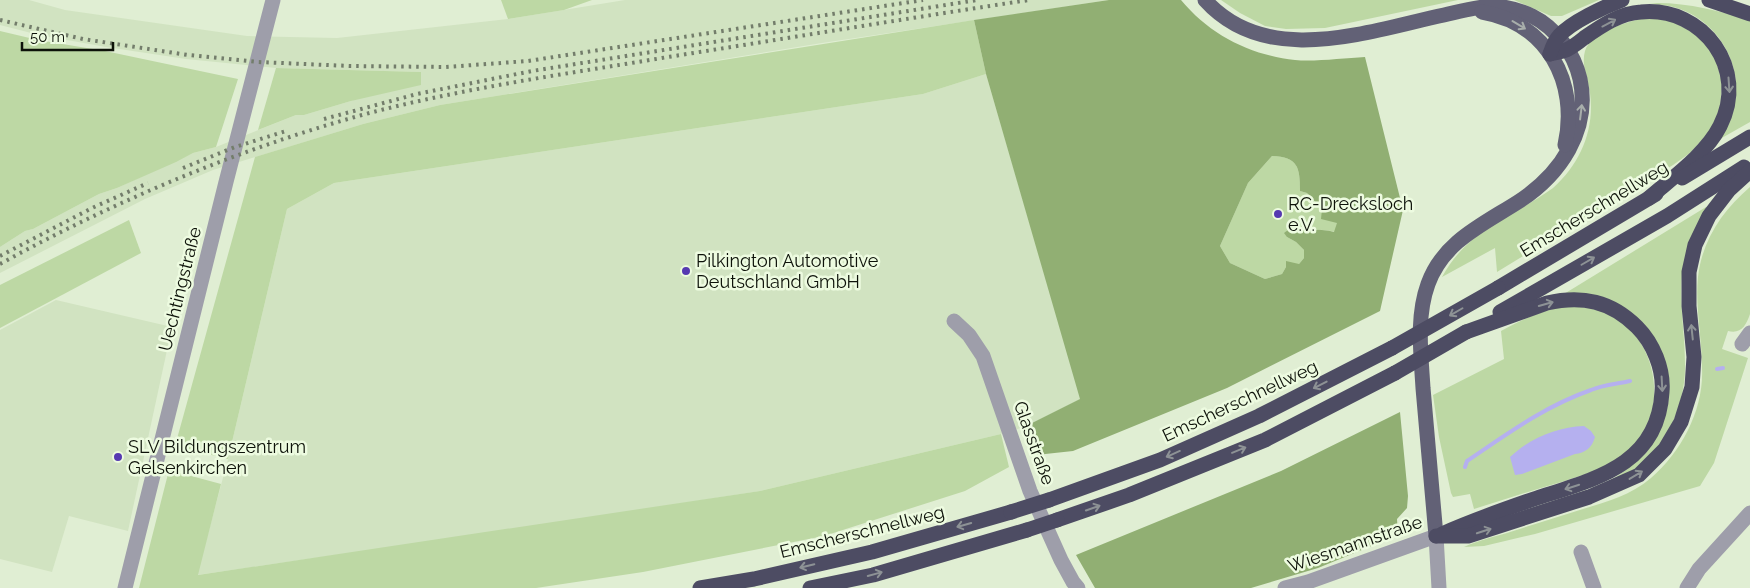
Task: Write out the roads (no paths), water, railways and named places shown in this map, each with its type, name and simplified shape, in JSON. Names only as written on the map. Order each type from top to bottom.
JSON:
[{"type":"highway","points":[[1550,54],[1558,36],[1590,15],[1622,0]]},
{"type":"highway","points":[[1709,0],[1750,14]]},
{"type":"highway","points":[[1550,54],[1568,49],[1612,20],[1648,11],[1666,13],[1683,18],[1699,28],[1717,48],[1725,65],[1729,83],[1728,101],[1724,118],[1716,135],[1702,151],[1649,198]]},
{"type":"highway","name":"Emscherschnellweg","points":[[700,588],[754,579],[872,552],[1049,500],[1178,452],[1259,416],[1392,348],[1498,288],[1750,136]]},
{"type":"highway","points":[[810,588],[873,575],[1028,530],[1129,495],[1266,440],[1395,373],[1466,332],[1500,316],[1667,216],[1750,163]]},
{"type":"highway","points":[[1436,536],[1468,536],[1589,497],[1639,475],[1665,448],[1680,422],[1692,387],[1694,356],[1688,306],[1689,272],[1695,245],[1709,216],[1729,190],[1750,171]]},
{"type":"highway","points":[[1436,536],[1474,519],[1591,480],[1617,468],[1644,445],[1655,427],[1660,414],[1663,385],[1657,358],[1642,332],[1620,312],[1605,305],[1576,299],[1560,300],[1500,316]]},
{"type":"main road","points":[[1204,0],[1227,19],[1254,32],[1270,38],[1308,40],[1328,39],[1483,6],[1511,8],[1537,18],[1558,36],[1568,49],[1578,71],[1582,112],[1576,138],[1563,161],[1545,181],[1520,201],[1471,230],[1457,241],[1440,261],[1428,285],[1422,313],[1421,346],[1436,536]]},
{"type":"main road","points":[[1456,12],[1483,12],[1509,19],[1532,34],[1550,54],[1562,78],[1569,112],[1565,146],[1554,171]]},
{"type":"street","name":"Uechtingstraße","points":[[125,588],[273,0]]},
{"type":"street","name":"Glasstraße","points":[[954,321],[969,335],[983,356],[1030,491],[1076,586]]},
{"type":"street","points":[[1687,588],[1699,569],[1750,513]]},
{"type":"street","name":"Wiesmannstraße","points":[[1285,588],[1308,582],[1436,536]]},
{"type":"street","points":[[1436,536],[1439,588]]},
{"type":"street","points":[[1581,552],[1594,588]]},
{"type":"waterway","points":[[1717,369],[1723,368]]},
{"type":"waterway","points":[[1465,467],[1467,461],[1542,412],[1596,388],[1630,381]]},
{"type":"railway","points":[[0,20],[83,39],[188,55],[258,62],[350,66],[446,67],[528,61],[923,0]]},
{"type":"railway","points":[[324,119],[417,94],[532,71],[977,0]]},
{"type":"railway","points":[[0,264],[132,198],[222,161],[315,129],[400,105],[514,82],[1029,0]]},
{"type":"railway","points":[[183,168],[235,147],[286,131]]},
{"type":"railway","points":[[0,256],[92,208],[148,183]]},
{"type":"place","name":"RC-Drecksloch e.V.","points":[[1278,214]]},
{"type":"place","name":"Pilkington Automotive Deutschland GmbH","points":[[686,271]]},
{"type":"place","name":"SLV Bildungszentrum Gelsenkirchen","points":[[118,457]]}]
